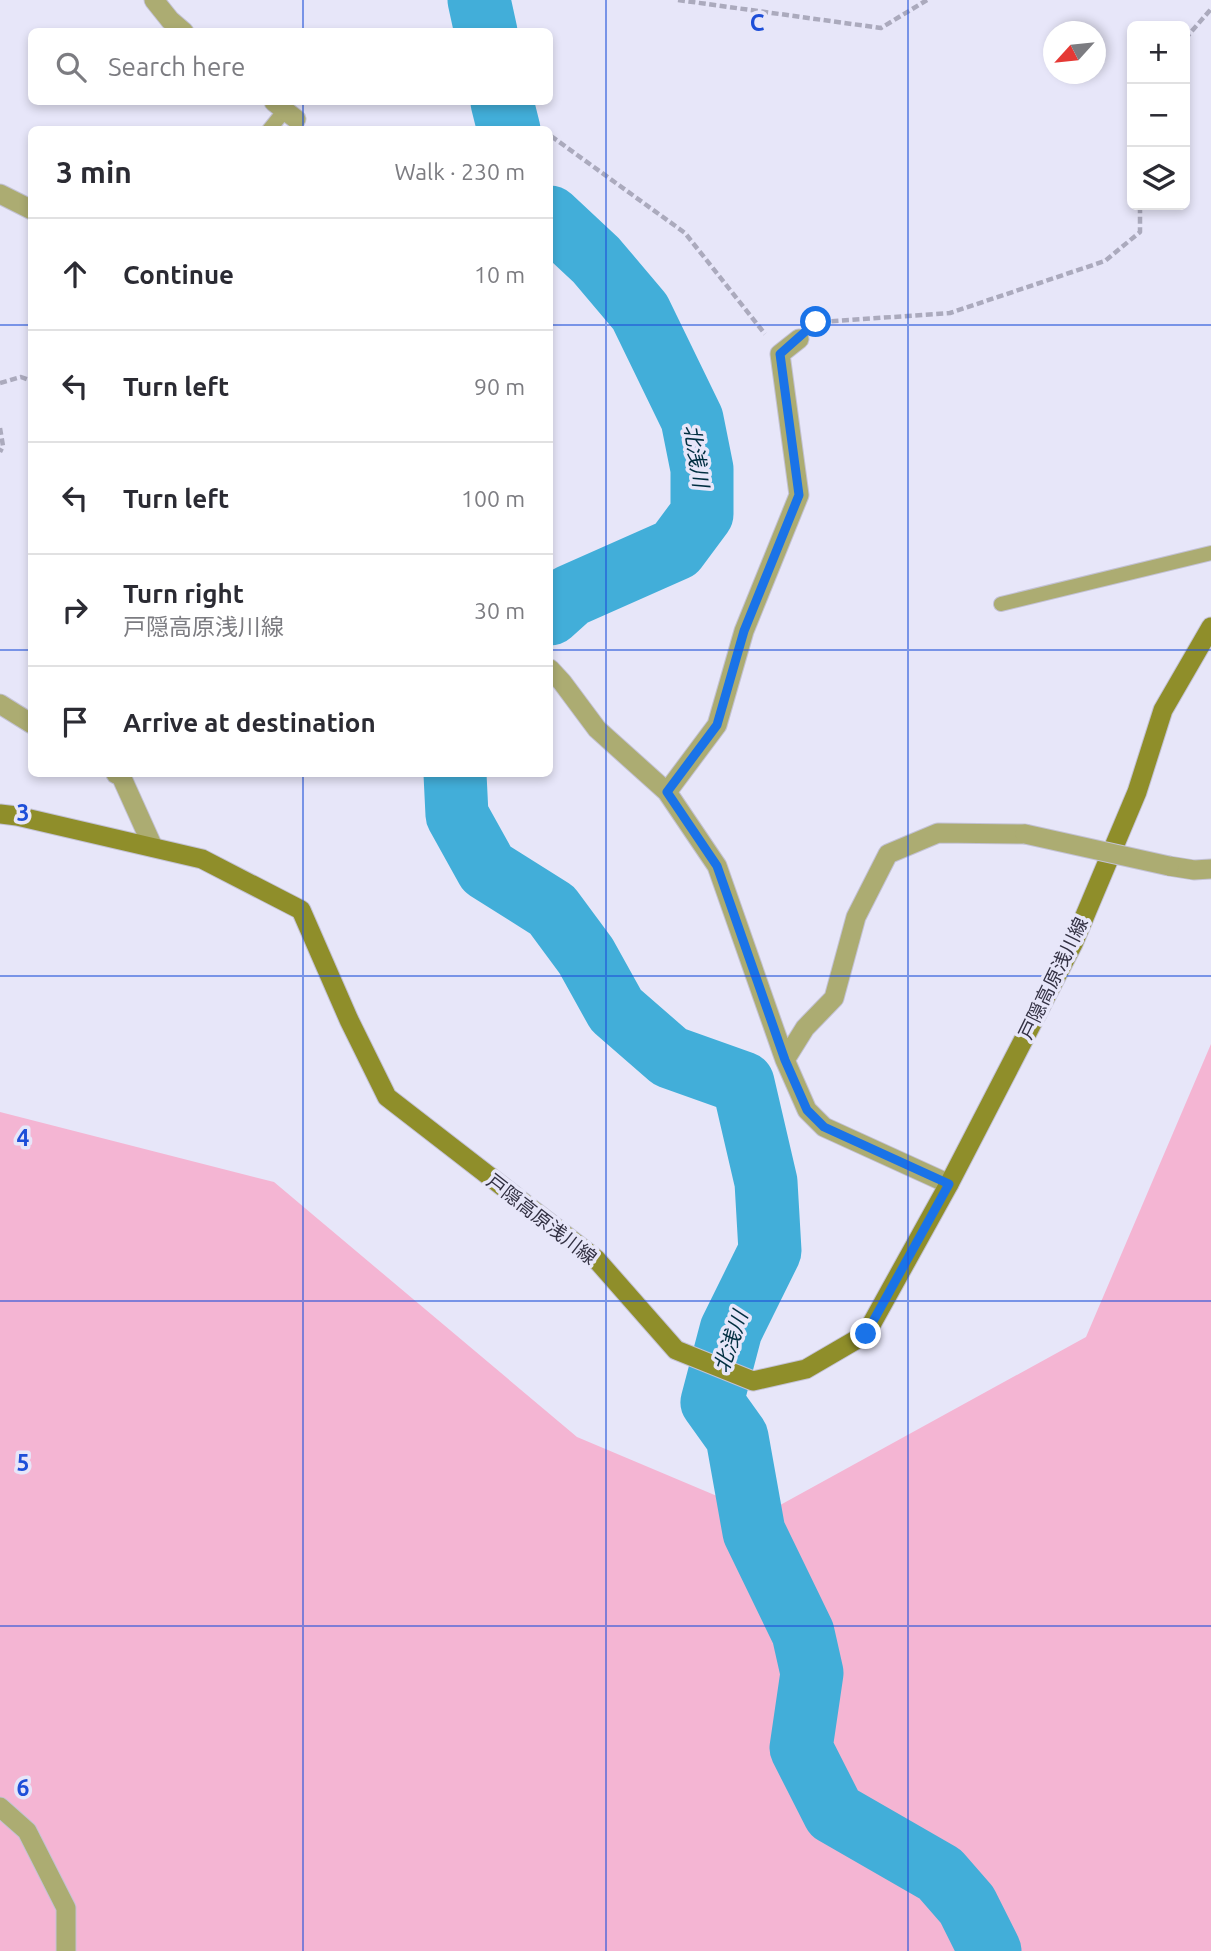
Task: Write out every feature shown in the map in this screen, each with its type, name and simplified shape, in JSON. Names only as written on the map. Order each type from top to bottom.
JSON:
[{"type":"main road","name":"戸隠高原浅川線","points":[[0,814],[202,859],[300,910],[387,1097],[596,1259],[676,1350],[752,1381],[806,1369],[866,1334],[949,1184],[1073,944],[1137,792],[1163,710],[1211,628]]},
{"type":"street","points":[[155,0],[179,28]]},
{"type":"street","points":[[0,194],[28,208]]},
{"type":"street","points":[[667,792],[717,725],[744,631],[799,495],[780,354],[799,339]]},
{"type":"street","points":[[556,675],[597,729],[667,792],[717,866],[785,1060],[807,1110],[824,1127],[949,1184]]},
{"type":"street","points":[[0,704],[28,722]]},
{"type":"street","points":[[121,777],[153,847]]},
{"type":"street","points":[[785,1060],[805,1028],[834,998],[856,917],[888,854],[938,833],[1025,834],[1169,866],[1194,870],[1211,869]]},
{"type":"street","points":[[0,1807],[27,1831],[66,1908],[66,1951]]},
{"type":"lane","points":[[272,126],[285,110]]},
{"type":"lane","points":[[1001,604],[1211,553]]},
{"type":"path","points":[[678,0],[881,28],[927,0]]},
{"type":"path","points":[[1190,33],[1211,9]]},
{"type":"path","points":[[553,137],[685,233],[780,354]]},
{"type":"path","points":[[799,339],[816,322],[950,313],[1105,261],[1140,232],[1140,210]]},
{"type":"path","points":[[0,383],[21,377],[28,380]]},
{"type":"path","points":[[0,428],[3,446],[0,452]]},
{"type":"shaded area","points":[[1211,1044],[1211,1951],[0,1951],[0,1112],[274,1182],[577,1437],[762,1515],[1086,1337]]},
{"type":"waterway","name":"北浅川","points":[[479,0],[485,28]]},
{"type":"waterway","name":"北浅川","points":[[503,105],[508,126]]},
{"type":"waterway","name":"北浅川","points":[[553,220],[596,260],[640,312],[692,419],[702,469],[702,514],[676,549],[570,596],[553,611]]},
{"type":"waterway","name":"北浅川","points":[[455,777],[457,815],[487,869],[552,910],[586,956],[616,1010],[670,1057],[743,1083],[766,1182],[770,1251],[731,1330],[712,1402],[737,1437],[754,1532],[803,1633],[812,1673],[801,1748],[834,1813],[940,1874],[967,1905],[990,1951]]},
{"type":"route","points":[[816,322],[780,354],[799,495],[744,631],[717,725],[667,792],[717,866],[785,1060],[807,1110],[824,1127],[949,1184],[866,1334]]}]
